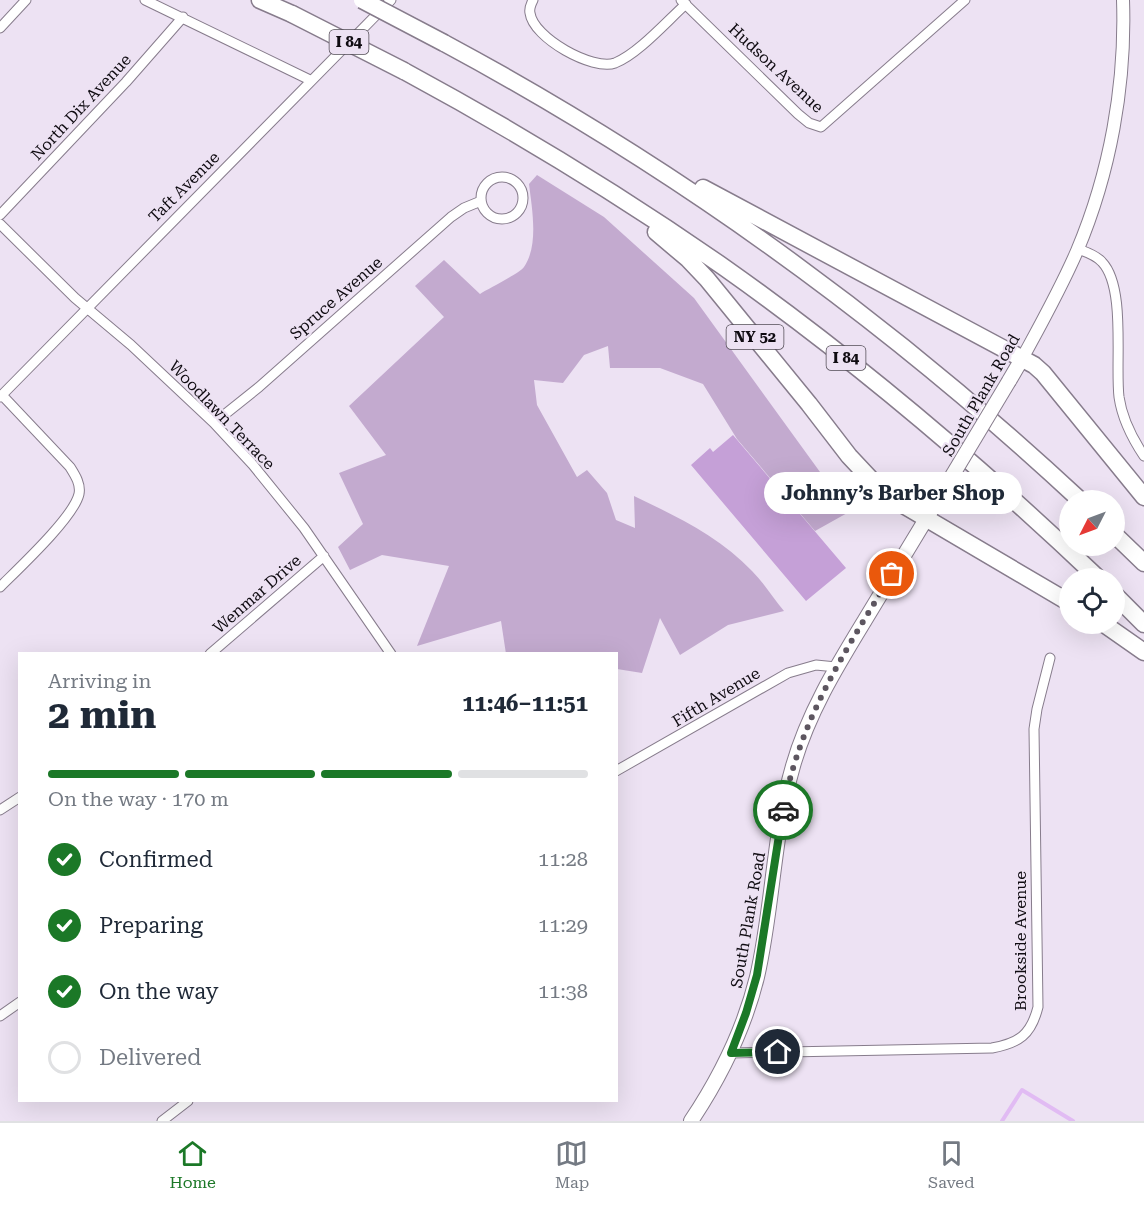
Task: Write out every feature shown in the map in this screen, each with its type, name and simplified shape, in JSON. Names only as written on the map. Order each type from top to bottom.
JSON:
[{"type":"highway","name":"I 84","points":[[260,0],[404,71],[571,166],[684,240],[827,343],[971,461],[1087,568]]},
{"type":"highway","name":"I 84","points":[[362,0],[444,43],[595,130],[735,221],[854,308],[950,386],[1068,490]]},
{"type":"highway","points":[[595,130],[1023,357],[1042,373],[1144,497]]},
{"type":"highway","name":"NY 52","points":[[571,166],[668,241],[688,260],[727,302],[863,472],[895,500],[927,517]]},
{"type":"highway","points":[[927,517],[1059,596]]},
{"type":"highway","points":[[1125,545],[1144,563]]},
{"type":"highway","points":[[1125,605],[1144,624]]},
{"type":"highway","points":[[1118,634],[1144,652]]},
{"type":"main road","name":"South Plank Road","points":[[691,1121],[731,1053],[742,1026],[757,975],[782,816],[793,766],[809,720],[836,668],[1023,357]]},
{"type":"street","points":[[0,28],[26,0]]},
{"type":"street","points":[[145,0],[310,80]]},
{"type":"street","name":"Taft Avenue","points":[[1,396],[391,0]]},
{"type":"street","points":[[532,0],[530,14],[541,32],[563,49],[588,62],[599,64],[617,62],[629,55],[683,2]]},
{"type":"street","name":"Hudson Avenue","points":[[683,2],[809,123],[816,127],[825,126],[965,0]]},
{"type":"street","name":"South Plank Road","points":[[1023,357],[1078,249],[1104,173],[1114,126],[1124,19],[1123,0]]},
{"type":"street","name":"North Dix Avenue","points":[[0,215],[183,18]]},
{"type":"street","points":[[501,177],[514,181],[522,192],[521,206],[517,212],[506,218],[493,217],[481,201],[483,188],[494,178],[501,177]]},
{"type":"street","name":"Spruce Avenue","points":[[214,423],[259,387],[451,217],[464,208],[481,201]]},
{"type":"street","name":"Woodlawn Terrace","points":[[0,224],[214,423],[253,465],[304,528],[390,652]]},
{"type":"street","points":[[1078,249],[1102,261],[1110,273],[1115,291],[1118,327],[1119,398],[1126,424],[1144,456]]},
{"type":"street","points":[[0,587],[41,546],[68,513],[78,495],[77,479],[70,467],[1,396]]},
{"type":"street","name":"Wenmar Drive","points":[[212,652],[324,556]]},
{"type":"street","name":"Brookside Avenue","points":[[731,1053],[992,1048],[1006,1045],[1028,1032],[1035,1020],[1038,1007],[1034,729],[1050,658]]},
{"type":"street","name":"Fifth Avenue","points":[[618,770],[788,673],[816,666],[836,668]]},
{"type":"street","points":[[0,810],[18,798]]},
{"type":"street","points":[[0,1016],[18,1003]]},
{"type":"street","points":[[162,1121],[187,1102]]},
{"type":"shaded area","points":[[537,175],[604,217],[694,298],[849,512],[815,531],[737,439],[703,384],[660,368],[610,368],[608,346],[584,355],[563,383],[534,380],[537,405],[577,477],[587,470],[607,493],[616,520],[635,528],[634,496],[681,520],[712,538],[739,559],[761,580],[784,611],[728,625],[680,655],[660,618],[642,673],[618,669],[618,652],[506,652],[501,621],[417,646],[449,566],[382,555],[350,570],[338,547],[363,524],[339,473],[386,455],[349,406],[444,317],[415,286],[444,260],[480,294],[524,267],[529,258],[533,238],[529,184]]},
{"type":"building","points":[[733,435],[846,568],[806,601],[691,465],[710,448],[713,452]]},
{"type":"waterway","points":[[1002,1121],[1022,1090],[1073,1121]]},
{"type":"way so far","points":[[783,810],[793,766],[809,720],[836,668],[892,574]]},
{"type":"place","name":"Johnny’s Barber Shop","points":[[892,574]]},
{"type":"route","points":[[778,1052],[731,1053],[751,1000],[757,975],[783,810]]}]
